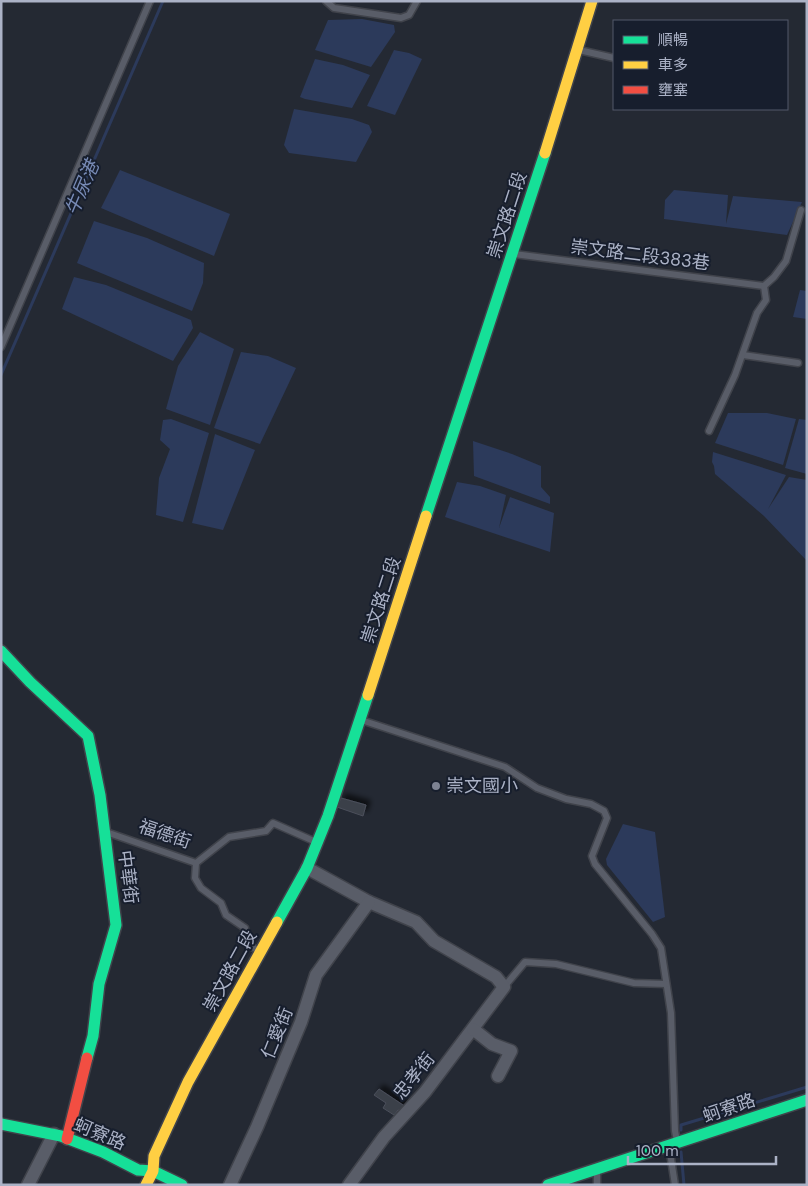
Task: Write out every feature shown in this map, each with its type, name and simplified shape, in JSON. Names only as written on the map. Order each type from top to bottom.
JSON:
[{"type":"street","name":"崇文路二段","points":[[146,1185],[153,1171],[154,1156],[188,1082],[306,868],[328,816],[513,254],[592,1]]},
{"type":"street","name":"中華街","points":[[1,651],[30,682],[88,736],[105,831],[116,925],[99,984],[94,1036],[67,1139]]},
{"type":"street","points":[[306,868],[369,902],[416,922],[434,941],[496,977],[504,988]]},
{"type":"street","name":"仁愛街","points":[[230,1185],[257,1127],[301,1022],[316,975],[369,902]]},
{"type":"street","name":"忠孝街","points":[[349,1185],[384,1137],[425,1092],[504,988]]},
{"type":"street","points":[[473,1029],[492,1044],[511,1051],[498,1076]]},
{"type":"street","name":"蚵寮路","points":[[548,1185],[807,1100]]},
{"type":"street","name":"蚵寮路","points":[[1,1124],[54,1134],[103,1152],[138,1170],[153,1171],[182,1185]]},
{"type":"street","points":[[28,1185],[54,1134]]},
{"type":"lane","points":[[1,347],[150,1]]},
{"type":"lane","points":[[326,1],[334,8],[401,18],[410,15],[417,1]]},
{"type":"lane","points":[[578,50],[613,58]]},
{"type":"lane","points":[[709,431],[742,355],[757,314],[766,300],[764,286],[786,261],[801,210]]},
{"type":"lane","name":"崇文路二段383巷","points":[[513,254],[764,286]]},
{"type":"lane","points":[[742,355],[798,363]]},
{"type":"lane","points":[[360,720],[506,767],[537,788],[566,799],[591,804],[604,811],[607,818],[592,856],[595,864],[652,934],[661,948],[671,1013],[675,1185]]},
{"type":"lane","name":"福德街","points":[[105,831],[196,863],[229,837],[266,831],[273,823],[317,842]]},
{"type":"lane","points":[[196,863],[194,878],[201,888],[221,903],[226,915],[245,928],[242,940],[260,952]]},
{"type":"lane","points":[[504,988],[525,962],[556,964],[634,983],[666,984]]},
{"type":"lane","points":[[596,1170],[597,1185]]},
{"type":"water","points":[[362,19],[394,25],[395,32],[371,67],[315,50],[328,20]]},
{"type":"water","points":[[394,50],[409,53],[422,59],[395,115],[367,106]]},
{"type":"water","points":[[315,59],[343,65],[370,75],[352,108],[300,97]]},
{"type":"water","points":[[294,109],[352,119],[369,125],[372,132],[356,162],[289,153],[284,145]]},
{"type":"water","points":[[120,170],[230,214],[214,256],[101,208]]},
{"type":"water","points":[[674,190],[728,195],[726,224],[733,196],[802,202],[787,235],[664,219],[665,200]]},
{"type":"water","points":[[94,221],[147,238],[204,263],[203,283],[192,311],[77,263]]},
{"type":"water","points":[[74,277],[106,285],[191,320],[193,328],[173,361],[62,309]]},
{"type":"water","points":[[800,290],[807,291],[807,319],[793,317]]},
{"type":"water","points":[[200,332],[234,349],[210,425],[166,409],[178,366]]},
{"type":"water","points":[[241,352],[268,356],[296,368],[260,444],[214,428]]},
{"type":"water","points":[[728,413],[767,413],[796,419],[783,465],[715,443]]},
{"type":"water","points":[[171,419],[209,433],[183,522],[156,515],[159,478],[170,449],[160,440],[163,420]]},
{"type":"water","points":[[799,419],[807,420],[807,474],[785,468]]},
{"type":"water","points":[[215,434],[255,450],[223,530],[192,523]]},
{"type":"water","points":[[473,441],[541,466],[541,487],[550,497],[550,504],[474,476]]},
{"type":"water","points":[[713,452],[786,475],[768,509],[789,477],[807,480],[807,561],[764,516],[715,474],[712,462]]},
{"type":"water","points":[[457,482],[480,486],[506,495],[499,528],[510,497],[554,513],[550,552],[445,517]]},
{"type":"water","points":[[623,824],[655,832],[665,917],[653,922],[607,865],[606,859]]},
{"type":"building","points":[[341,798],[366,805],[363,816],[337,807]]},
{"type":"building","points":[[379,1089],[406,1107],[403,1111],[398,1110],[394,1115],[383,1108],[386,1103],[374,1095]]},
{"type":"waterway","name":"牛尿港","points":[[1,375],[163,1]]},
{"type":"waterway","points":[[681,1130],[681,1125],[807,1087]]},
{"type":"waterway","points":[[681,1152],[684,1185]]},
{"type":"traffic: fast","points":[[426,516],[545,153]]},
{"type":"traffic: fast","points":[[1,651],[30,682],[88,736],[100,795],[116,925],[99,984],[93,1036],[87,1058]]},
{"type":"traffic: fast","points":[[277,922],[307,868],[328,816],[368,695]]},
{"type":"traffic: fast","points":[[548,1185],[807,1100]]},
{"type":"traffic: fast","points":[[1,1124],[61,1136],[103,1152],[138,1170],[153,1171],[182,1185]]},
{"type":"traffic: slow","points":[[545,153],[592,1]]},
{"type":"traffic: slow","points":[[368,695],[426,516]]},
{"type":"traffic: slow","points":[[146,1185],[153,1171],[154,1156],[188,1082],[277,922]]},
{"type":"traffic: jam","points":[[67,1139],[87,1058]]},
{"type":"place","name":"崇文國小","points":[[436,786]]}]
